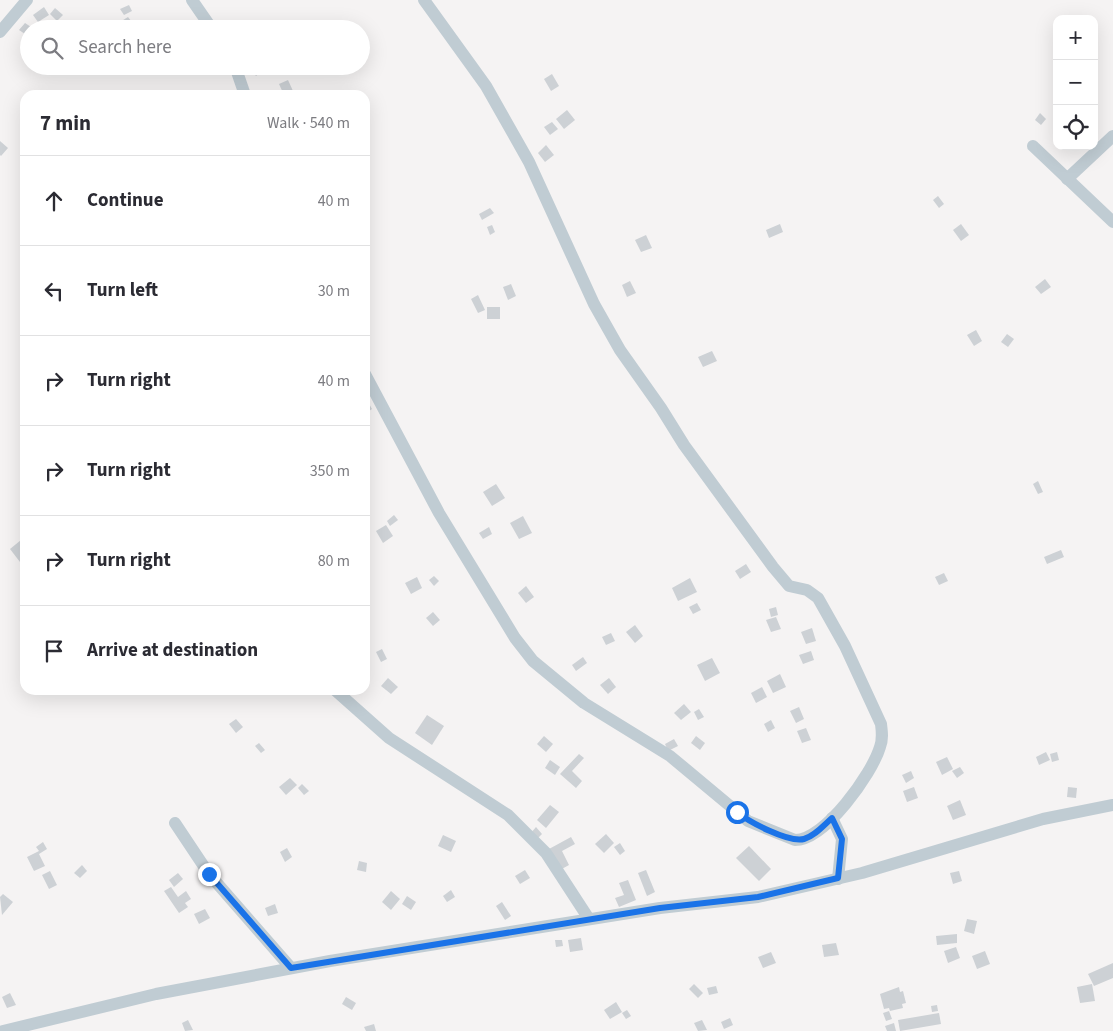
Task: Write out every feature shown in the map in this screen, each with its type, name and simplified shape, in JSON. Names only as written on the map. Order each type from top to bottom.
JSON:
[{"type":"street","points":[[0,32],[27,0]]},
{"type":"street","points":[[192,0],[206,20]]},
{"type":"street","points":[[370,383],[439,513],[482,580],[515,638],[533,660],[584,702],[670,756],[748,821],[795,840],[801,840],[815,833],[844,808],[872,764],[882,736],[881,724],[845,646],[818,598],[807,590],[789,586],[767,560],[695,461],[620,350],[594,304],[529,162],[491,95],[424,0]]},
{"type":"street","points":[[238,75],[243,90]]},
{"type":"street","points":[[1067,178],[1113,136]]},
{"type":"street","points":[[1033,146],[1113,222]]},
{"type":"street","points":[[341,695],[388,738],[508,814],[546,853],[589,919]]},
{"type":"street","points":[[3,1031],[156,994],[291,968],[660,908],[758,897],[838,878],[1043,819],[1113,805]]},
{"type":"street","points":[[832,818],[842,839],[838,878]]},
{"type":"street","points":[[176,822],[209,874],[291,968]]},
{"type":"building","points":[[129,5],[132,11],[124,15],[120,9]]},
{"type":"building","points":[[44,7],[49,15],[41,20],[37,20],[33,15]]},
{"type":"building","points":[[55,8],[63,15],[56,20],[50,14]]},
{"type":"building","points":[[552,74],[559,86],[551,91],[544,79]]},
{"type":"building","points":[[288,80],[293,90],[282,90],[279,84]]},
{"type":"building","points":[[567,110],[575,120],[564,129],[556,119]]},
{"type":"building","points":[[1040,113],[1046,119],[1041,125],[1035,120]]},
{"type":"building","points":[[552,122],[558,129],[550,135],[544,127]]},
{"type":"building","points":[[0,141],[8,148],[1,156],[0,155]]},
{"type":"building","points":[[546,145],[554,155],[545,162],[538,153]]},
{"type":"building","points":[[938,196],[944,204],[939,208],[933,200]]},
{"type":"building","points":[[490,208],[494,213],[482,220],[479,214]]},
{"type":"building","points":[[780,224],[783,232],[769,238],[766,230]]},
{"type":"building","points":[[961,224],[969,235],[961,241],[953,230]]},
{"type":"building","points":[[492,225],[495,232],[490,235],[487,227]]},
{"type":"building","points":[[646,235],[652,248],[641,252],[635,240]]},
{"type":"building","points":[[1045,279],[1051,287],[1041,294],[1035,287]]},
{"type":"building","points":[[630,281],[636,293],[627,297],[622,285]]},
{"type":"building","points":[[511,284],[516,296],[508,300],[503,287]]},
{"type":"building","points":[[478,295],[485,310],[478,313],[471,299]]},
{"type":"building","points":[[487,307],[500,307],[500,319],[487,319]]},
{"type":"building","points":[[976,330],[982,341],[974,346],[967,335]]},
{"type":"building","points":[[1007,334],[1014,339],[1008,347],[1001,342]]},
{"type":"building","points":[[712,351],[717,361],[703,367],[698,357]]},
{"type":"building","points":[[1038,481],[1043,492],[1038,494],[1033,484]]},
{"type":"building","points":[[496,484],[505,498],[492,506],[483,492]]},
{"type":"building","points":[[394,515],[398,520],[390,526],[387,521]]},
{"type":"building","points":[[523,516],[532,533],[519,539],[510,523]]},
{"type":"building","points":[[386,525],[393,536],[383,543],[376,531]]},
{"type":"building","points":[[489,527],[492,534],[483,539],[479,533]]},
{"type":"building","points":[[20,541],[20,562],[10,549]]},
{"type":"building","points":[[1061,550],[1064,557],[1047,564],[1044,557]]},
{"type":"building","points":[[746,564],[751,572],[740,579],[735,571]]},
{"type":"building","points":[[944,573],[948,581],[939,585],[935,577]]},
{"type":"building","points":[[434,576],[439,581],[434,586],[429,580]]},
{"type":"building","points":[[417,577],[422,588],[411,594],[405,583]]},
{"type":"building","points":[[690,578],[697,592],[678,601],[672,588]]},
{"type":"building","points":[[526,586],[534,597],[526,603],[518,593]]},
{"type":"building","points":[[697,603],[701,610],[693,614],[689,607]]},
{"type":"building","points":[[776,607],[778,615],[771,617],[769,609]]},
{"type":"building","points":[[433,612],[440,620],[433,626],[426,618]]},
{"type":"building","points":[[776,617],[781,629],[771,632],[766,620]]},
{"type":"building","points":[[635,625],[643,636],[635,643],[626,632]]},
{"type":"building","points":[[812,628],[816,641],[806,644],[801,632]]},
{"type":"building","points":[[611,633],[615,641],[606,645],[602,637]]},
{"type":"building","points":[[382,649],[387,659],[381,662],[376,652]]},
{"type":"building","points":[[811,651],[814,660],[803,664],[799,655]]},
{"type":"building","points":[[583,657],[587,663],[576,671],[572,665]]},
{"type":"building","points":[[712,658],[720,673],[705,681],[697,665]]},
{"type":"building","points":[[780,674],[786,687],[773,693],[767,681]]},
{"type":"building","points":[[388,678],[398,687],[391,694],[381,686]]},
{"type":"building","points":[[609,678],[616,687],[608,694],[600,685]]},
{"type":"building","points":[[762,687],[767,697],[756,703],[751,693]]},
{"type":"building","points":[[684,704],[691,712],[681,720],[674,713]]},
{"type":"building","points":[[799,707],[804,719],[796,723],[790,711]]},
{"type":"building","points":[[699,709],[704,717],[698,720],[694,712]]},
{"type":"building","points":[[427,715],[444,726],[432,745],[415,733]]},
{"type":"building","points":[[236,719],[243,727],[236,733],[229,724]]},
{"type":"building","points":[[771,720],[775,728],[768,732],[764,724]]},
{"type":"building","points":[[806,728],[811,740],[802,743],[797,731]]},
{"type":"building","points":[[544,736],[553,744],[546,752],[537,744]]},
{"type":"building","points":[[696,736],[705,743],[700,750],[691,743]]},
{"type":"building","points":[[674,739],[678,746],[668,751],[665,744]]},
{"type":"building","points":[[259,743],[265,750],[261,753],[255,746]]},
{"type":"building","points":[[1046,752],[1050,760],[1039,765],[1036,757]]},
{"type":"building","points":[[1057,752],[1059,760],[1052,762],[1050,754]]},
{"type":"building","points":[[579,754],[584,758],[572,771],[582,781],[576,788],[560,774]]},
{"type":"building","points":[[947,757],[953,769],[942,775],[936,762]]},
{"type":"building","points":[[550,760],[560,767],[555,775],[545,768]]},
{"type":"building","points":[[960,767],[964,773],[957,778],[952,771]]},
{"type":"building","points":[[911,771],[914,778],[906,783],[902,775]]},
{"type":"building","points":[[290,778],[297,785],[286,795],[279,787]]},
{"type":"building","points":[[302,784],[309,791],[304,795],[298,788]]},
{"type":"building","points":[[914,787],[918,798],[907,802],[903,791]]},
{"type":"building","points":[[1068,787],[1077,788],[1076,798],[1067,797]]},
{"type":"building","points":[[960,800],[966,815],[953,820],[947,806]]},
{"type":"building","points":[[550,805],[559,812],[546,828],[537,820]]},
{"type":"building","points":[[536,827],[542,834],[536,840],[530,834]]},
{"type":"building","points":[[606,834],[614,843],[604,853],[595,844]]},
{"type":"building","points":[[443,835],[456,841],[451,852],[438,846]]},
{"type":"building","points":[[571,837],[575,844],[562,851],[569,865],[560,870],[549,849]]},
{"type":"building","points":[[43,842],[47,849],[39,854],[45,866],[34,871],[27,857],[39,851],[36,847]]},
{"type":"building","points":[[620,843],[625,851],[620,855],[614,847]]},
{"type":"building","points":[[749,846],[771,869],[759,881],[736,858]]},
{"type":"building","points":[[287,848],[292,857],[285,862],[280,852]]},
{"type":"building","points":[[359,861],[367,863],[366,872],[357,870]]},
{"type":"building","points":[[82,865],[87,871],[80,878],[74,873]]},
{"type":"building","points":[[525,870],[530,878],[520,884],[515,876]]},
{"type":"building","points":[[646,870],[655,892],[647,896],[638,873]]},
{"type":"building","points":[[50,871],[57,885],[49,889],[42,875]]},
{"type":"building","points":[[959,871],[962,881],[953,884],[950,873]]},
{"type":"building","points":[[178,873],[183,879],[174,887],[169,880]]},
{"type":"building","points":[[628,880],[636,900],[619,907],[615,898],[624,895],[619,883]]},
{"type":"building","points":[[171,887],[178,897],[186,891],[191,899],[185,903],[188,907],[179,913],[164,891]]},
{"type":"building","points":[[451,890],[455,897],[447,902],[443,896]]},
{"type":"building","points":[[391,891],[400,899],[391,910],[382,902]]},
{"type":"building","points":[[3,894],[13,902],[2,915],[0,897]]},
{"type":"building","points":[[407,896],[416,902],[411,910],[402,904]]},
{"type":"building","points":[[502,902],[511,916],[505,920],[496,906]]},
{"type":"building","points":[[275,904],[278,913],[268,916],[265,908]]},
{"type":"building","points":[[205,909],[210,918],[199,924],[194,914]]},
{"type":"building","points":[[967,919],[977,921],[974,934],[964,931]]},
{"type":"building","points":[[957,934],[957,943],[937,945],[936,936]]},
{"type":"building","points":[[581,938],[583,950],[570,952],[568,940]]},
{"type":"building","points":[[555,940],[562,940],[563,946],[556,947]]},
{"type":"building","points":[[836,943],[839,955],[824,957],[822,945]]},
{"type":"building","points":[[956,947],[960,958],[948,963],[944,951]]},
{"type":"building","points":[[985,951],[990,964],[977,969],[972,956]]},
{"type":"building","points":[[771,952],[776,963],[763,968],[758,957]]},
{"type":"building","points":[[1113,963],[1113,978],[1094,986],[1088,974]]},
{"type":"building","points":[[694,984],[703,993],[698,998],[689,989]]},
{"type":"building","points":[[1092,984],[1095,1001],[1080,1003],[1077,987]]},
{"type":"building","points":[[716,986],[718,993],[709,995],[707,988]]},
{"type":"building","points":[[899,987],[900,992],[903,991],[906,1003],[902,1004],[903,1008],[890,1011],[889,1008],[884,1009],[880,994]]},
{"type":"building","points":[[10,993],[16,1005],[7,1008],[2,997]]},
{"type":"building","points":[[346,997],[356,1003],[352,1010],[342,1004]]},
{"type":"building","points":[[616,1002],[622,1012],[610,1019],[604,1010]]},
{"type":"building","points":[[937,1005],[938,1011],[932,1012],[931,1006]]},
{"type":"building","points":[[627,1010],[631,1016],[626,1019],[622,1013]]},
{"type":"building","points":[[889,1011],[892,1019],[886,1021],[883,1013]]},
{"type":"building","points":[[939,1013],[941,1024],[900,1031],[898,1020]]},
{"type":"building","points":[[730,1018],[733,1025],[724,1029],[721,1022]]},
{"type":"building","points":[[188,1020],[193,1030],[185,1031],[182,1023]]},
{"type":"building","points":[[702,1020],[707,1030],[698,1031],[694,1023]]},
{"type":"building","points":[[894,1023],[896,1031],[887,1031],[885,1026]]},
{"type":"building","points":[[374,1024],[376,1031],[366,1031],[364,1027]]},
{"type":"route","points":[[209,874],[291,968],[660,908],[758,897],[838,878],[842,835],[832,818],[807,838],[795,840],[748,821],[737,812]]}]
